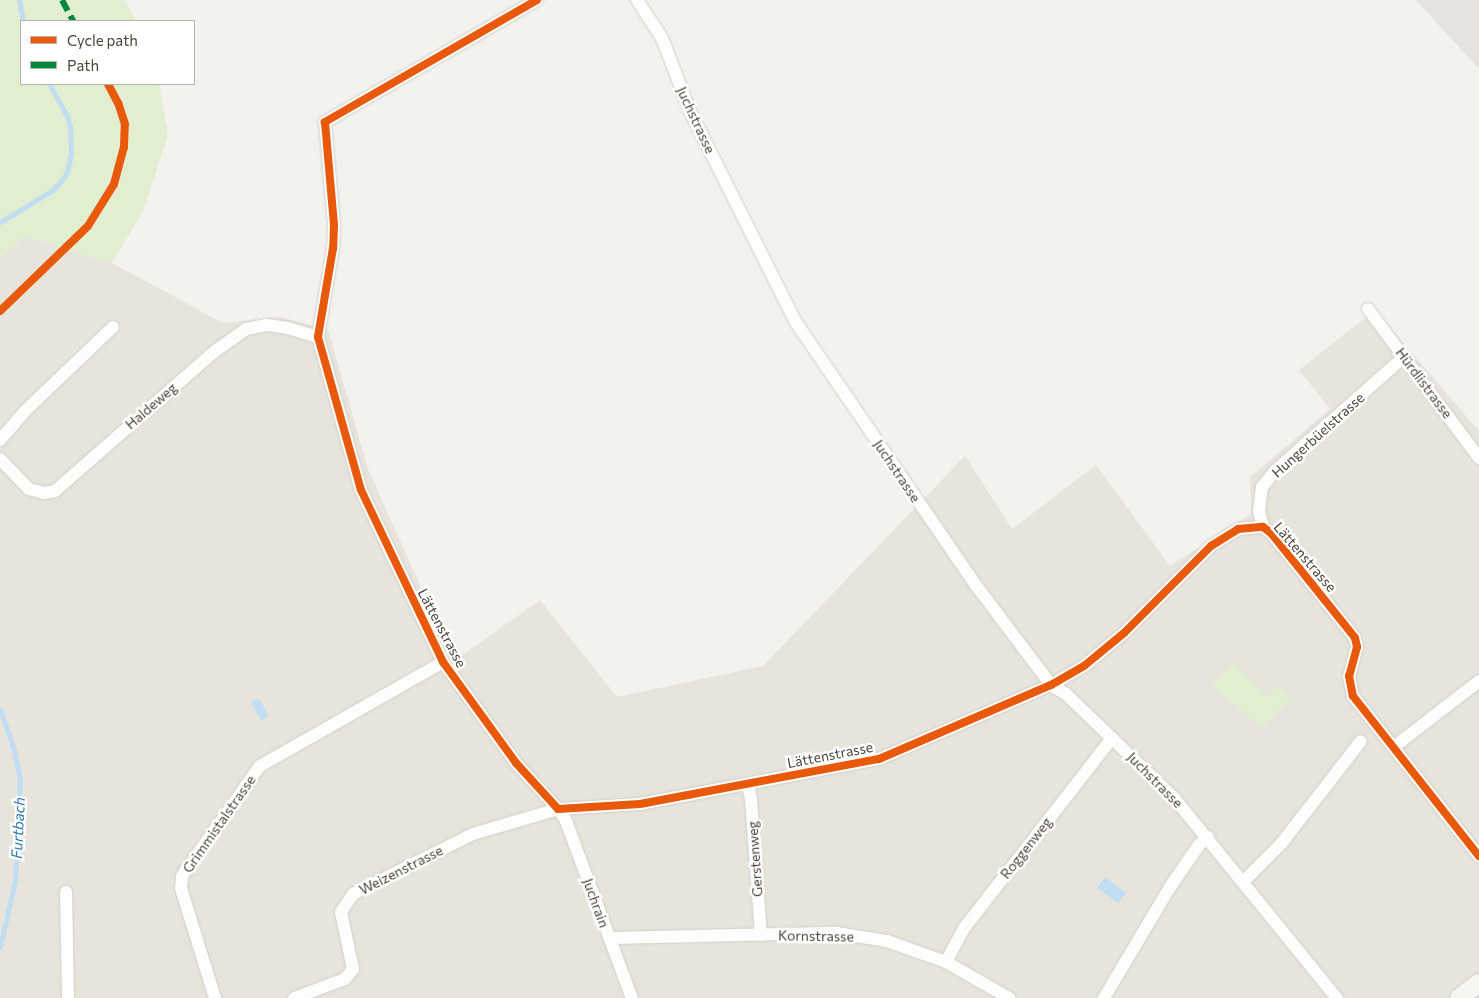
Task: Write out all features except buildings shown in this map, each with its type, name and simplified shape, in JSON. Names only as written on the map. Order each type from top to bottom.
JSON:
[{"type":"main road","points":[[1459,998],[1479,983]]},
{"type":"street","name":"Lättenstrasse","points":[[537,0],[325,122],[334,225],[326,300],[318,337],[361,490],[443,662],[516,763],[558,809],[640,804],[879,759],[1051,685],[1084,666],[1103,651],[1211,546],[1238,529],[1263,527],[1271,533],[1350,630],[1357,648],[1349,676],[1353,696],[1395,746],[1479,856]]},
{"type":"street","name":"Juchstrasse","points":[[637,0],[662,38],[690,111],[796,321],[956,557],[1051,685],[1066,694],[1175,799],[1208,837],[1337,998]]},
{"type":"street","name":"Hürdlistrasse","points":[[1368,309],[1479,458]]},
{"type":"street","name":"Haldeweg","points":[[0,459],[29,489],[44,493],[55,491],[215,351],[246,329],[267,325],[288,328],[318,337]]},
{"type":"street","points":[[0,440],[24,412],[112,327]]},
{"type":"street","name":"Hungerbüelstrasse","points":[[1263,527],[1259,511],[1262,487],[1275,471],[1404,357]]},
{"type":"street","name":"Grimmistalstrasse","points":[[215,998],[181,888],[182,876],[260,766],[443,662]]},
{"type":"street","points":[[1395,746],[1479,680]]},
{"type":"street","name":"Roggenweg","points":[[946,962],[965,928],[1112,738]]},
{"type":"street","points":[[1243,882],[1281,844],[1360,741]]},
{"type":"street","name":"Gerstenweg","points":[[748,784],[751,799],[761,935]]},
{"type":"street","name":"Juchrain","points":[[558,809],[566,821],[632,998]]},
{"type":"street","name":"Weizenstrasse","points":[[294,998],[345,979],[353,969],[341,912],[353,894],[472,834],[558,809]]},
{"type":"street","points":[[1104,998],[1170,887],[1199,845],[1208,837]]},
{"type":"street","points":[[66,892],[68,998]]},
{"type":"street","name":"Kornstrasse","points":[[610,938],[837,933],[887,941],[946,962],[1009,998]]},
{"type":"shaded area","points":[[1416,0],[1479,0],[1479,69]]},
{"type":"shaded area","points":[[25,236],[112,263],[223,323],[280,317],[328,329],[368,469],[454,661],[540,600],[617,697],[763,666],[965,456],[1012,529],[1096,465],[1170,566],[1251,514],[1250,477],[1330,409],[1299,370],[1375,310],[1479,431],[1479,998],[0,998],[0,258]]},
{"type":"green space","points":[[0,0],[125,0],[135,20],[20,20],[20,85],[159,85],[168,135],[143,211],[112,263],[25,236],[0,258]]},
{"type":"green space","points":[[1234,663],[1267,697],[1278,685],[1291,698],[1262,728],[1212,686]]},
{"type":"water","points":[[259,698],[269,717],[261,721],[251,702]]},
{"type":"water","points":[[1105,877],[1126,893],[1118,903],[1097,887]]},
{"type":"waterway","name":"Furtbach","points":[[19,0],[23,20]]},
{"type":"waterway","name":"Furtbach","points":[[0,222],[53,190],[65,176],[68,168],[71,154],[70,127],[67,116],[50,85]]},
{"type":"waterway","name":"Furtbach","points":[[0,709],[13,746],[20,779],[15,881],[0,947]]},
{"type":"marked path","points":[[62,0],[72,20]]},
{"type":"cycle path","points":[[537,0],[325,122],[334,225],[333,248],[318,337],[361,490],[443,662],[516,763],[558,809],[640,804],[879,759],[1051,685],[1084,666],[1124,633],[1211,546],[1238,529],[1263,527],[1271,533],[1355,638],[1357,647],[1349,676],[1353,696],[1479,856]]},
{"type":"cycle path","points":[[0,311],[88,226],[114,184],[124,147],[125,124],[118,103],[109,85]]}]
